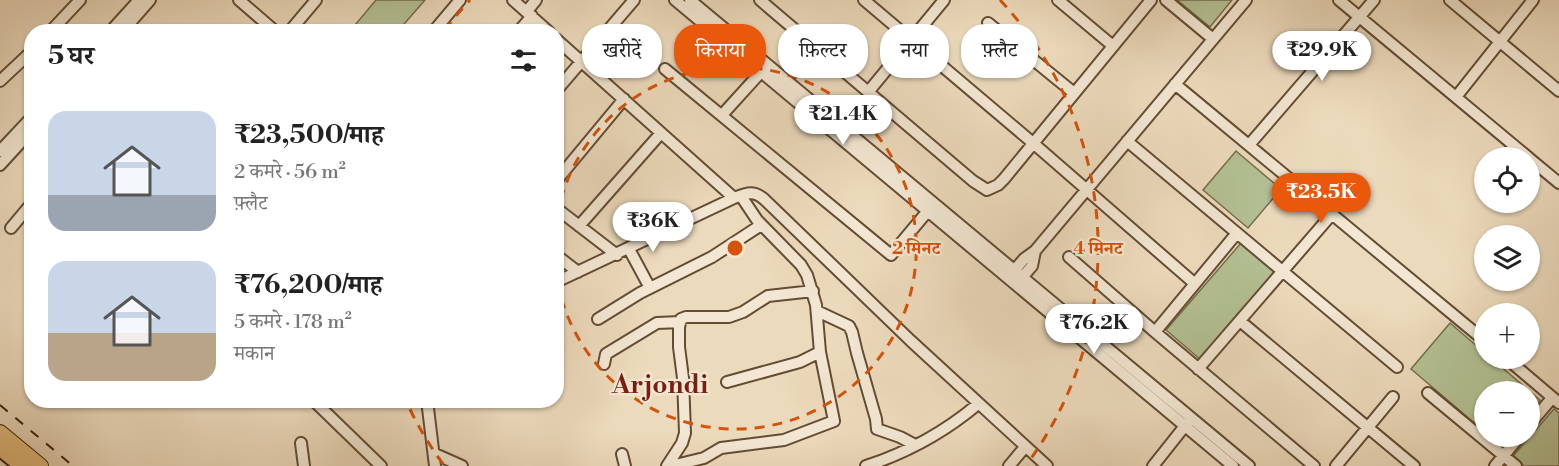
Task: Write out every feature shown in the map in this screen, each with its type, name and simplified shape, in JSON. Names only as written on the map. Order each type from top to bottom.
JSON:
[{"type":"highway","points":[[0,445],[18,462]]},
{"type":"main road","points":[[0,432],[41,466]]},
{"type":"street","points":[[58,24],[80,0]]},
{"type":"street","points":[[117,24],[139,0]]},
{"type":"street","points":[[129,24],[150,0]]},
{"type":"street","points":[[239,0],[267,24]]},
{"type":"street","points":[[296,24],[316,0]]},
{"type":"street","points":[[440,24],[460,0]]},
{"type":"street","points":[[513,0],[541,24]]},
{"type":"street","points":[[523,24],[536,0]]},
{"type":"street","points":[[564,82],[634,0]]},
{"type":"street","points":[[675,0],[701,15],[1188,422],[1248,466]]},
{"type":"street","points":[[690,0],[710,24]]},
{"type":"street","points":[[760,0],[973,181],[987,190],[998,185],[1151,0]]},
{"type":"street","points":[[864,0],[893,24]]},
{"type":"street","points":[[924,24],[944,0]]},
{"type":"street","points":[[1058,0],[1113,46]]},
{"type":"street","points":[[1167,0],[1213,39]]},
{"type":"street","points":[[1016,277],[1032,266],[1035,251],[1246,0]]},
{"type":"street","points":[[1339,0],[1516,147]]},
{"type":"street","points":[[1249,145],[1374,0]]},
{"type":"street","points":[[1450,0],[1559,91]]},
{"type":"street","points":[[1456,97],[1533,0]]},
{"type":"street","points":[[988,23],[1074,93]]},
{"type":"street","points":[[564,46],[737,197],[761,225],[801,264],[813,291],[820,351],[834,422],[784,440],[721,448],[704,458],[669,466]]},
{"type":"street","points":[[0,81],[24,58]]},
{"type":"street","points":[[665,69],[891,255],[931,207]]},
{"type":"street","points":[[949,71],[1194,283]]},
{"type":"street","points":[[766,76],[931,207]]},
{"type":"street","points":[[869,91],[880,77]]},
{"type":"street","points":[[722,115],[756,78]]},
{"type":"street","points":[[1175,84],[1474,332]]},
{"type":"street","points":[[564,171],[624,99]]},
{"type":"street","points":[[0,151],[24,126]]},
{"type":"street","points":[[579,226],[661,133]]},
{"type":"street","points":[[0,165],[24,139]]},
{"type":"street","points":[[1127,141],[1397,367]]},
{"type":"street","points":[[1540,167],[1559,183]]},
{"type":"street","points":[[564,278],[737,197],[755,193],[978,404],[1001,422],[1047,466]]},
{"type":"street","points":[[11,228],[24,213]]},
{"type":"street","points":[[564,214],[617,255]]},
{"type":"street","points":[[1198,369],[1332,214]]},
{"type":"street","points":[[598,320],[650,288],[712,256],[761,225]]},
{"type":"street","points":[[1155,332],[1237,233]]},
{"type":"street","points":[[629,249],[650,288]]},
{"type":"street","points":[[1069,257],[1314,466]]},
{"type":"street","points":[[564,261],[578,272]]},
{"type":"street","points":[[604,364],[606,354],[657,323],[680,322],[686,317],[729,317],[743,312],[768,296],[813,291]]},
{"type":"street","points":[[817,311],[849,326],[877,429],[900,437],[915,446]]},
{"type":"street","points":[[1240,321],[1414,466]]},
{"type":"street","points":[[669,466],[685,433],[683,378],[679,347],[680,322]]},
{"type":"street","points":[[727,382],[800,362],[820,351]]},
{"type":"street","points":[[1519,369],[1556,400],[1540,415]]},
{"type":"street","points":[[1428,393],[1516,466]]},
{"type":"street","points":[[1336,466],[1393,398]]},
{"type":"street","points":[[866,466],[915,446],[960,419],[978,404]]},
{"type":"street","points":[[321,408],[381,466]]},
{"type":"street","points":[[429,408],[435,460],[462,466]]},
{"type":"street","points":[[1153,466],[1188,422]]},
{"type":"street","points":[[1188,422],[1233,466]]},
{"type":"street","points":[[301,443],[304,466]]},
{"type":"street","points":[[1009,466],[1025,447]]},
{"type":"street","points":[[1495,466],[1511,447]]},
{"type":"street","points":[[622,454],[626,466]]},
{"type":"green space","points":[[376,0],[425,0],[404,24],[356,24]]},
{"type":"green space","points":[[1177,0],[1232,0],[1210,27]]},
{"type":"green space","points":[[1236,151],[1281,189],[1248,228],[1203,190]]},
{"type":"green space","points":[[1241,243],[1275,273],[1201,360],[1166,330]]},
{"type":"green space","points":[[1450,323],[1474,344],[1474,369],[1504,369],[1518,381],[1474,381],[1474,423],[1411,369]]},
{"type":"green space","points":[[1554,409],[1559,413],[1559,466],[1524,466],[1513,456],[1521,447],[1540,447],[1540,425]]},
{"type":"railway","points":[[0,405],[73,466]]},
{"type":"district","name":"Arjondi","points":[[660,384]]}]
